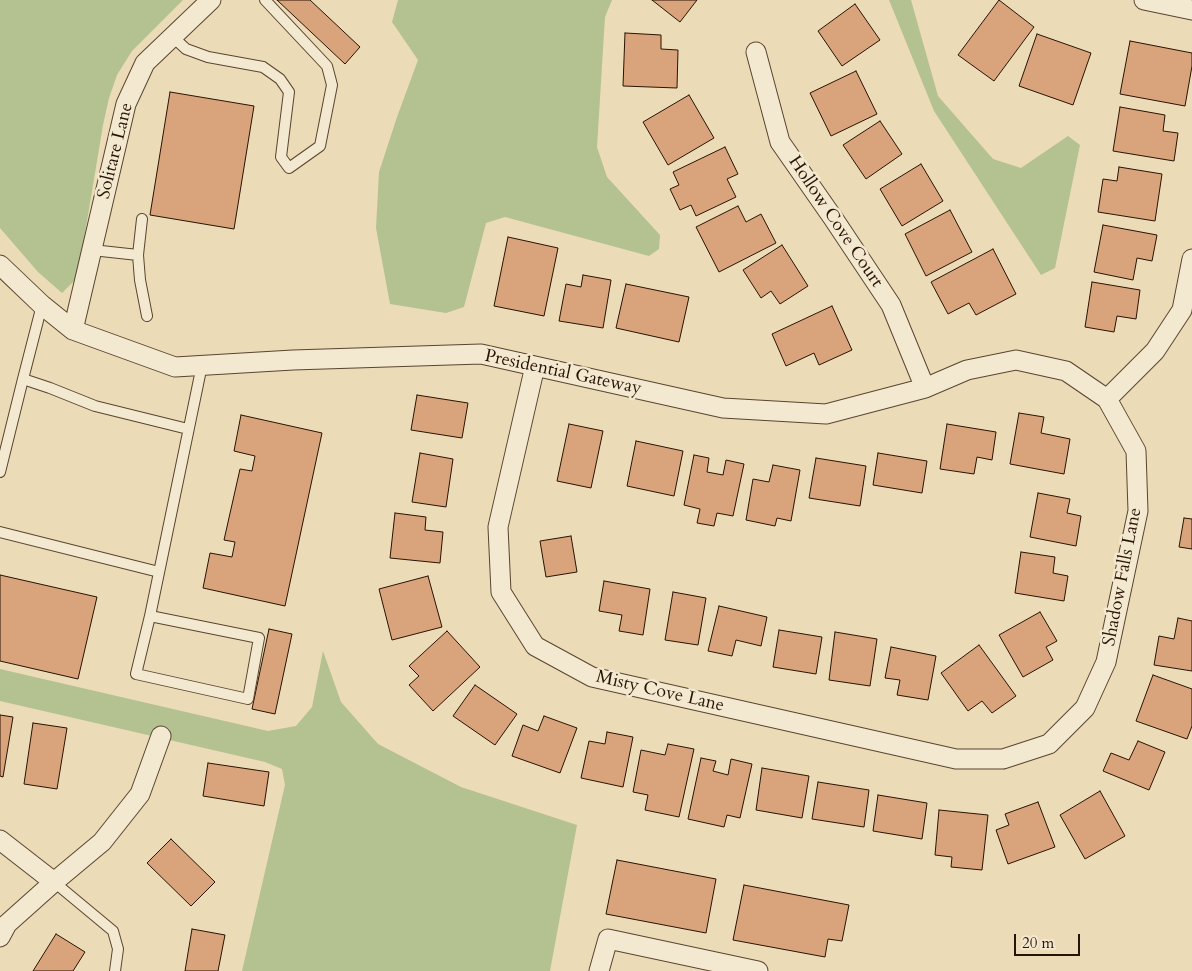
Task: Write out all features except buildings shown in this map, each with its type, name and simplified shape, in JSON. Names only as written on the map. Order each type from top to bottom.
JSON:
[{"type":"street","name":"Solitare Lane","points":[[73,330],[126,104],[145,63],[211,0]]},
{"type":"street","points":[[1144,0],[1192,10]]},
{"type":"street","name":"Hollow Cove Court","points":[[756,52],[780,142],[890,305],[925,388]]},
{"type":"street","points":[[1107,399],[1155,351],[1182,310],[1192,259]]},
{"type":"street","name":"Presidential Gateway","points":[[0,265],[42,305],[73,330],[175,367],[293,360],[481,354],[723,408],[826,414],[925,388],[967,370],[1016,360],[1066,370],[1107,399]]},
{"type":"street","name":"Misty Cove Lane","points":[[535,366],[498,527],[501,592],[535,646],[592,677],[956,759],[1004,759],[1049,744]]},
{"type":"street","name":"Shadow Falls Lane","points":[[1049,744],[1085,708],[1106,662],[1138,511],[1136,452],[1107,399]]},
{"type":"street","points":[[0,936],[8,924],[102,842],[140,794],[161,736]]},
{"type":"street","points":[[0,840],[54,882]]},
{"type":"street","points":[[600,971],[608,939],[758,971]]},
{"type":"lane","points":[[173,37],[186,49],[208,57],[263,66],[280,79],[289,92],[281,157],[288,168],[320,146],[332,85],[327,66],[265,0]]},
{"type":"lane","points":[[142,219],[138,255],[140,280],[148,316]]},
{"type":"lane","points":[[92,250],[138,255]]},
{"type":"lane","points":[[0,472],[42,305]]},
{"type":"lane","points":[[150,616],[259,638],[248,699],[136,674],[150,616],[202,366]]},
{"type":"lane","points":[[23,379],[95,406],[188,429]]},
{"type":"lane","points":[[0,532],[159,572]]},
{"type":"lane","points":[[54,882],[113,931],[118,948],[115,971]]},
{"type":"green space","points":[[0,0],[183,0],[132,51],[117,75],[109,98],[103,125],[79,269],[74,281],[62,293],[38,272],[0,228]]},
{"type":"green space","points":[[398,0],[612,0],[605,17],[597,147],[607,177],[660,235],[659,249],[649,256],[505,217],[486,223],[464,307],[446,313],[390,304],[376,228],[379,172],[418,60],[392,22]]},
{"type":"green space","points":[[889,0],[911,0],[938,96],[993,159],[1021,168],[1068,136],[1080,145],[1055,268],[1041,275],[934,111]]},
{"type":"green space","points":[[323,651],[341,702],[378,744],[461,787],[577,825],[550,971],[242,971],[285,785],[282,769],[265,762],[0,701],[0,669],[268,731],[296,726],[312,707]]}]
